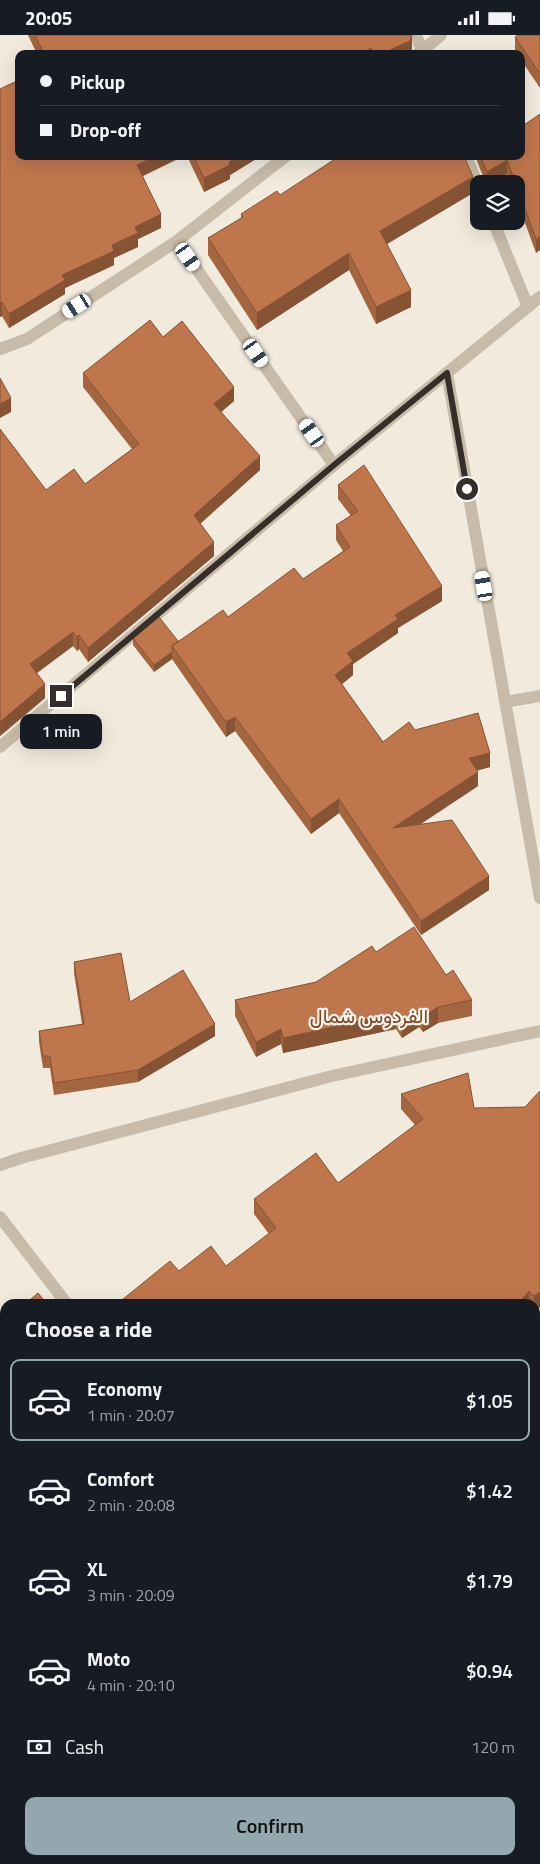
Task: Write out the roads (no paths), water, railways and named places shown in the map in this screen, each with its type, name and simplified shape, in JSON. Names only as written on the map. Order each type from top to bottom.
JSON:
[{"type":"street","points":[[416,35],[420,50]]},
{"type":"street","points":[[424,50],[441,35]]},
{"type":"street","points":[[0,349],[27,339],[177,241],[281,160]]},
{"type":"street","points":[[468,160],[474,175]]},
{"type":"street","points":[[497,230],[528,307]]},
{"type":"street","points":[[177,241],[334,465]]},
{"type":"street","points":[[0,747],[334,465],[540,297]]},
{"type":"street","points":[[447,373],[540,899]]},
{"type":"street","points":[[504,702],[540,696]]},
{"type":"street","points":[[0,1165],[332,1076],[540,1031]]},
{"type":"street","points":[[0,1217],[63,1299]]},
{"type":"district","name":"الفردوس شمال","points":[[369,1015]]}]
